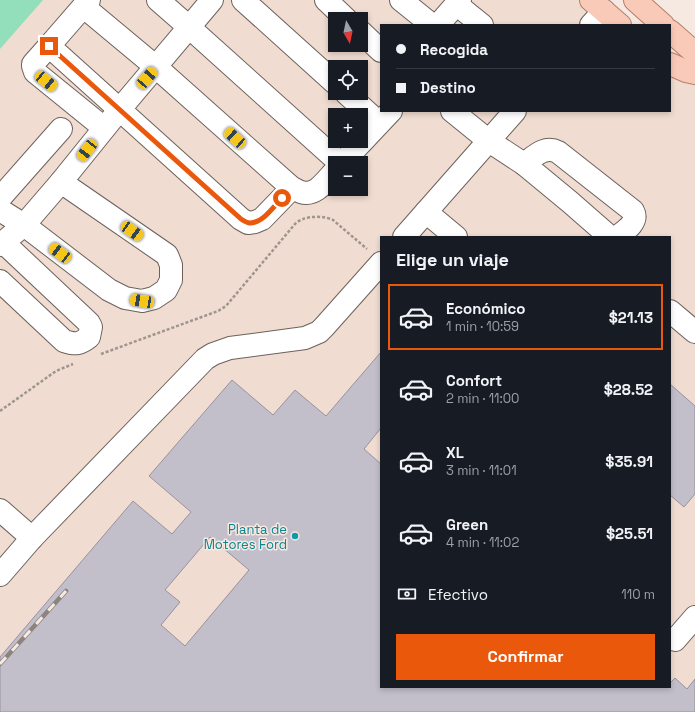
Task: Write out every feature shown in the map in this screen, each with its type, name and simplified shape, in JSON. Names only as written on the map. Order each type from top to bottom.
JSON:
[{"type":"main road","points":[[635,0],[663,24]]},
{"type":"main road","points":[[595,12],[618,24]]},
{"type":"main road","points":[[671,32],[695,53]]},
{"type":"main road","points":[[671,64],[695,74]]},
{"type":"lane","points":[[158,0],[333,156]]},
{"type":"lane","points":[[0,281],[64,341],[77,344],[89,337],[91,327],[89,323],[2,244],[24,225],[212,0]]},
{"type":"lane","points":[[243,0],[328,77]]},
{"type":"lane","points":[[326,0],[339,12]]},
{"type":"lane","points":[[401,0],[431,24]]},
{"type":"lane","points":[[439,24],[458,2],[481,24]]},
{"type":"lane","points":[[104,128],[35,72],[33,66],[33,64],[87,4],[156,68],[292,188],[302,193],[310,192],[317,190],[328,178]]},
{"type":"lane","points":[[368,39],[380,50]]},
{"type":"lane","points":[[49,46],[241,219],[248,223],[262,219],[292,188]]},
{"type":"lane","points":[[348,156],[385,117],[357,100]]},
{"type":"lane","points":[[405,236],[514,112]]},
{"type":"lane","points":[[458,113],[489,141],[524,164],[609,236]]},
{"type":"lane","points":[[0,198],[61,129]]},
{"type":"lane","points":[[524,164],[544,150],[548,149],[558,152],[633,211],[635,219],[632,224],[618,236]]},
{"type":"lane","points":[[0,210],[24,225],[109,290],[125,298],[142,301],[154,298],[166,290],[172,280],[171,265],[167,255],[61,182]]},
{"type":"lane","points":[[426,212],[455,236]]},
{"type":"lane","points":[[0,575],[32,538],[205,359],[213,354],[230,348],[305,338],[319,332],[375,257]]},
{"type":"lane","points":[[671,312],[695,332]]},
{"type":"lane","points":[[0,510],[32,538]]},
{"type":"lane","points":[[675,640],[695,617]]},
{"type":"path","points":[[100,354],[218,311],[226,306],[295,224],[305,218],[325,217],[333,220],[375,257]]},
{"type":"path","points":[[0,411],[56,371],[78,363]]},
{"type":"shaded area","points":[[0,0],[597,0],[626,24],[380,24],[380,112],[671,112],[671,63],[695,83],[695,712],[0,712]]},
{"type":"green space","points":[[0,0],[43,0],[0,49]]},
{"type":"building","name":"Planta de Motores Ford","points":[[380,353],[380,429],[364,449],[380,463],[380,688],[671,688],[671,682],[675,678],[687,689],[695,679],[695,712],[0,712],[0,657],[133,501],[172,534],[191,512],[149,476],[232,380],[273,415],[295,390],[326,416]],"holes":[[[210,537],[249,570],[185,646],[161,625],[180,602],[165,590]]]},
{"type":"building","points":[[671,385],[695,406],[695,494],[684,507],[671,496]]},
{"type":"railway","points":[[0,664],[66,591]]},
{"type":"place","name":"Planta de Motores Ford","points":[[295,536]]},
{"type":"route","points":[[49,46],[241,219],[248,223],[262,219],[282,198]]}]
